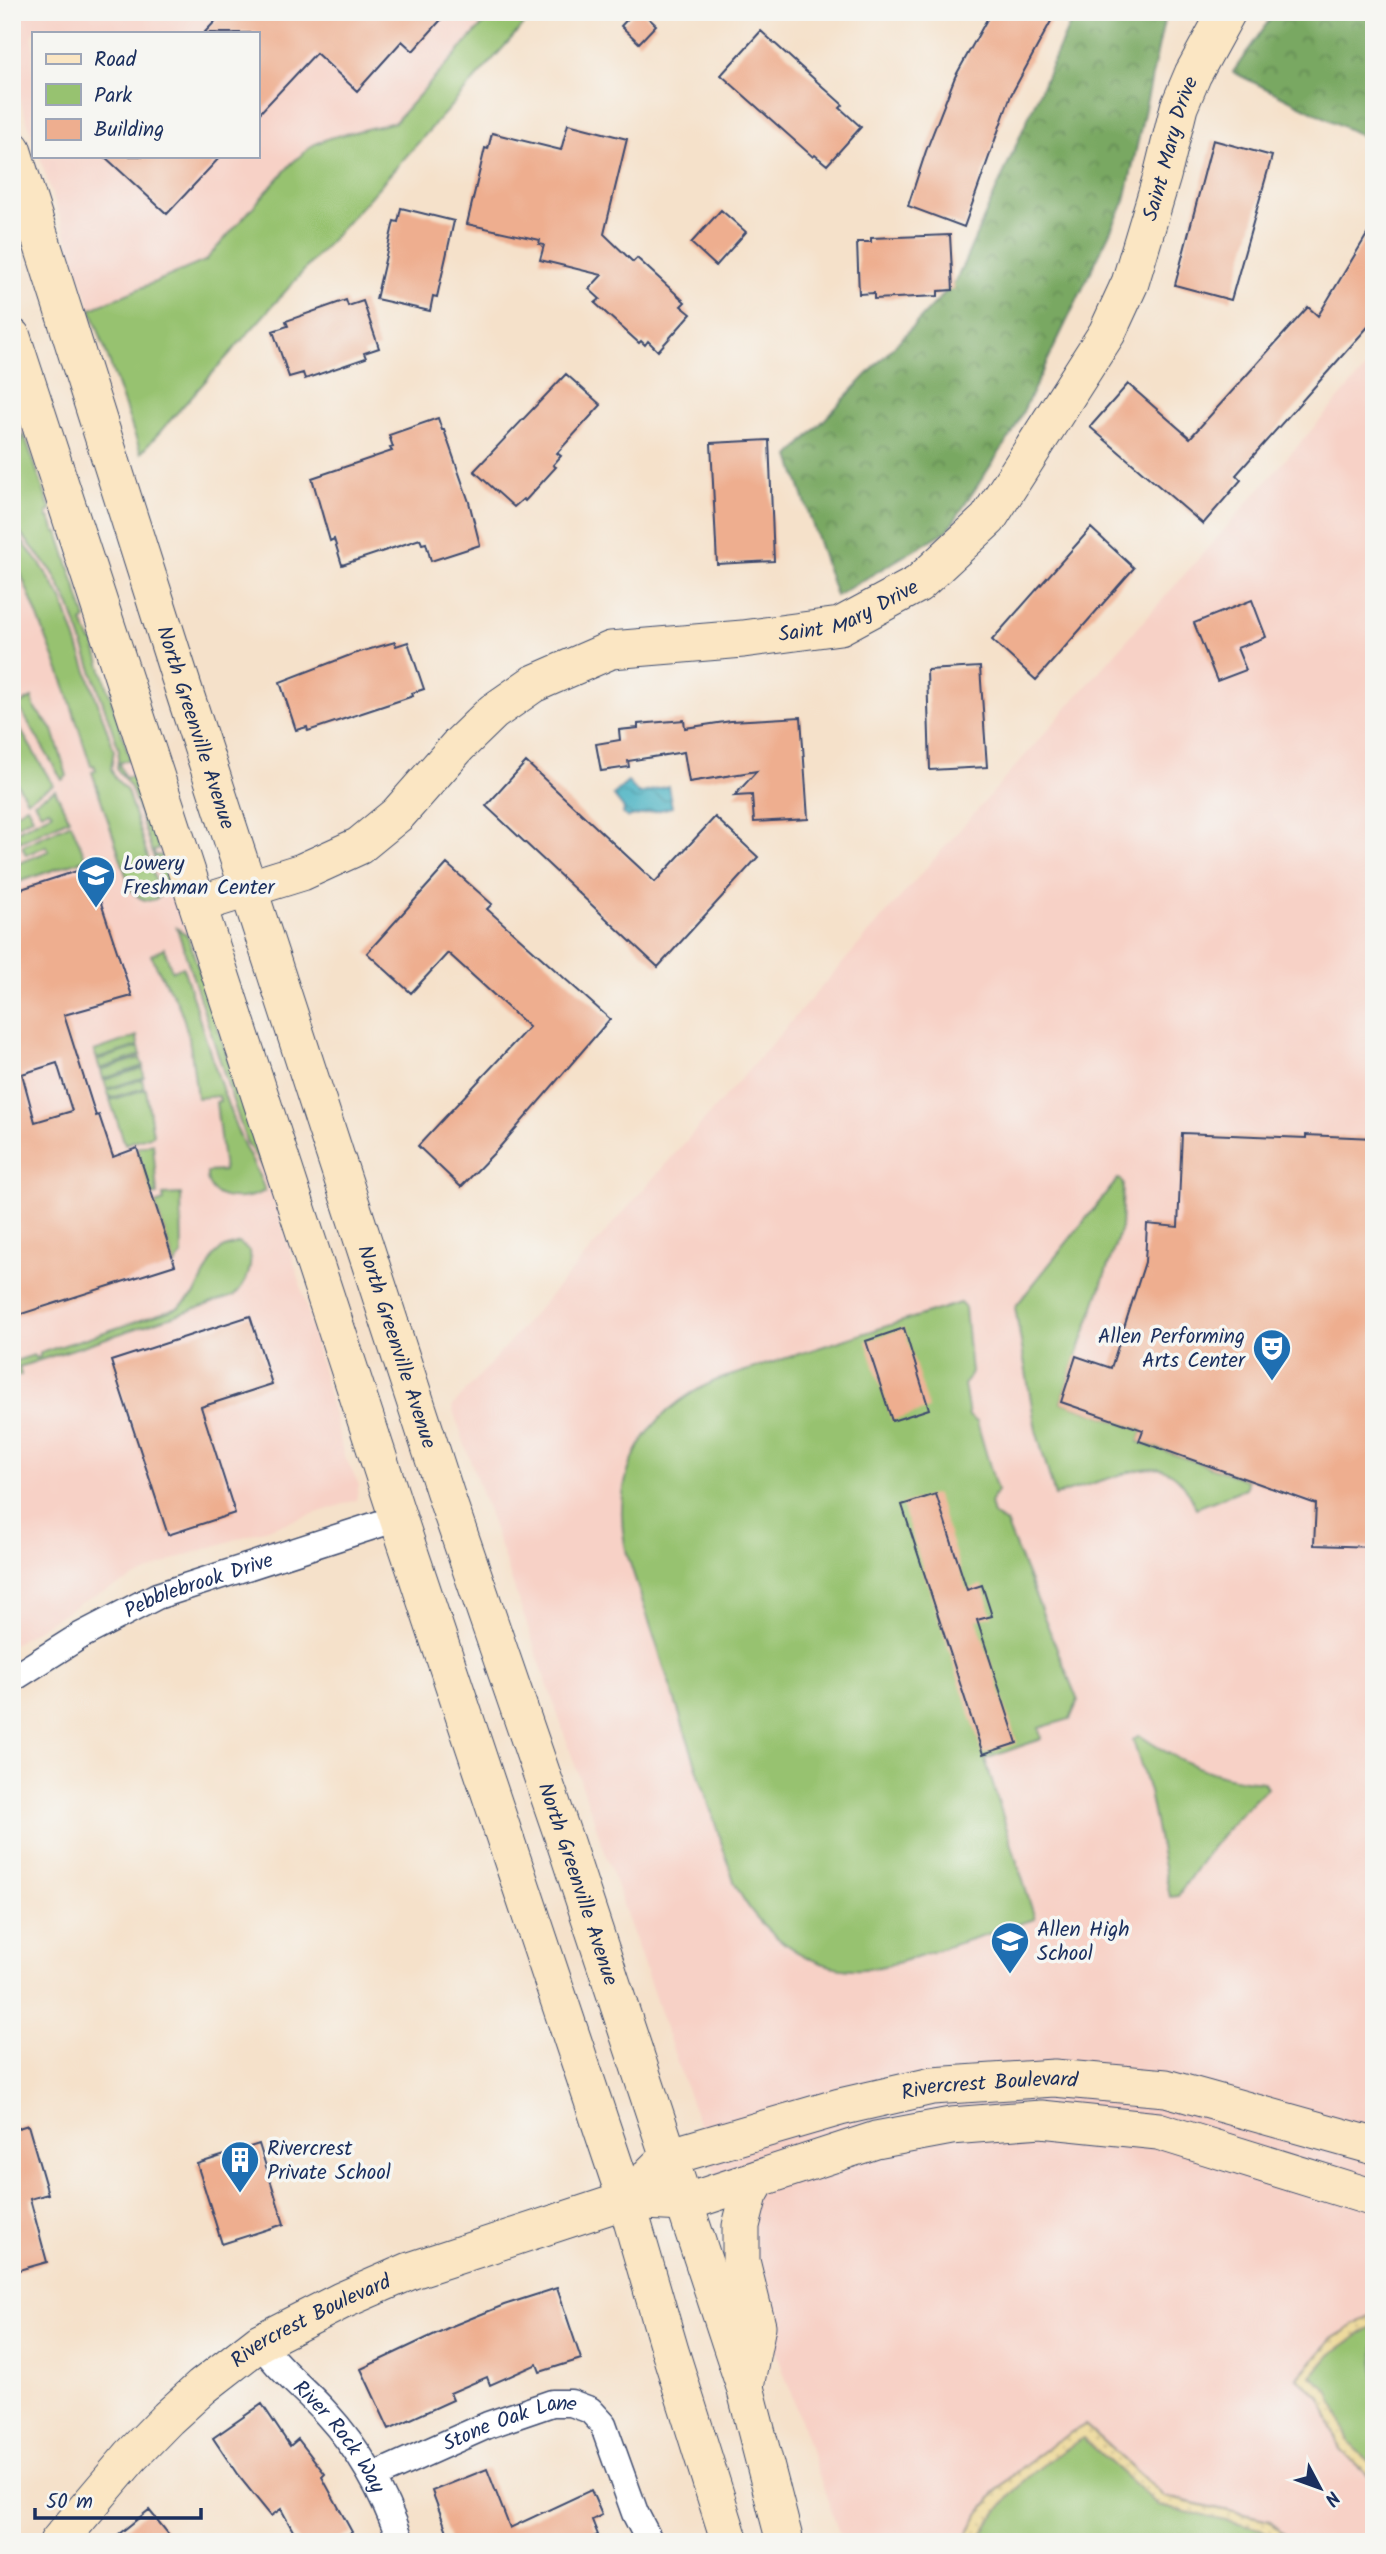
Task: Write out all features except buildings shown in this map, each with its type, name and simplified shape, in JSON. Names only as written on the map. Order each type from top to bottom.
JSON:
[{"type":"main road","name":"Saint Mary Drive","points":[[199,904],[302,872],[359,846],[398,814],[458,746],[493,712],[533,684],[611,650],[743,639],[840,626],[919,584],[988,520],[1107,333],[1130,283],[1162,176],[1179,107],[1227,12]]},
{"type":"main road","name":"North Greenville Avenue","points":[[13,151],[448,1502],[565,1842],[745,2387],[785,2542]]},
{"type":"main road","points":[[12,337],[398,1518],[626,2200],[730,2542]]},
{"type":"main road","points":[[398,1518],[448,1502]]},
{"type":"main road","name":"Rivercrest Boulevard","points":[[626,2200],[668,2157],[840,2106],[932,2086],[1054,2078],[1166,2088],[1374,2146]]},
{"type":"main road","name":"Rivercrest Boulevard","points":[[58,2542],[167,2418],[260,2342],[341,2301],[410,2271],[626,2200],[684,2203],[876,2140],[951,2126],[1041,2119],[1158,2131],[1374,2198]]},
{"type":"main road","points":[[745,2387],[757,2326],[741,2261],[741,2226],[749,2195],[758,2179]]},
{"type":"street","name":"Pebblebrook Drive","points":[[12,1679],[80,1636],[156,1596],[398,1518]]},
{"type":"street","name":"River Rock Way","points":[[260,2342],[279,2367],[339,2427],[373,2476],[401,2542]]},
{"type":"street","name":"Stone Oak Lane","points":[[373,2476],[488,2425],[552,2403],[571,2403],[590,2410],[603,2424],[630,2500],[650,2542]]},
{"type":"shaded area","points":[[12,12],[494,12],[395,122],[329,138],[292,163],[204,261],[91,309],[40,158],[259,158],[259,32],[32,32],[32,135],[12,77]]},
{"type":"shaded area","name":"Allen High School","points":[[1374,359],[1374,2542],[842,2542],[452,1407]]},
{"type":"shaded area","name":"Lowery Freshman Center","points":[[12,392],[298,1275],[344,1455],[359,1485],[356,1500],[178,1558],[80,1603],[12,1645]]},
{"type":"green space","points":[[494,12],[535,12],[141,453],[91,309],[205,261],[292,163],[313,145],[329,138],[395,122]]},
{"type":"green space","points":[[1075,12],[1166,12],[1125,201],[1013,432],[948,530],[836,596],[790,456],[956,281]]},
{"type":"green space","points":[[1275,12],[1374,12],[1374,142],[1233,72]]},
{"type":"green space","points":[[24,434],[51,511],[47,512],[48,518],[55,532],[58,532],[86,619],[82,622],[93,641],[130,759],[119,763],[125,778],[136,775],[159,849],[154,851],[155,856],[161,855],[168,876],[165,891],[131,788],[117,769],[119,750],[70,606],[52,571],[18,530],[14,464]]},
{"type":"green space","points":[[12,529],[41,565],[62,599],[114,750],[111,769],[127,791],[156,883],[159,897],[155,899],[144,900],[131,890],[92,772],[96,770],[94,765],[91,766],[64,683],[12,551]]},
{"type":"green space","points":[[32,698],[35,709],[53,730],[67,776],[62,780],[18,705]]},
{"type":"green space","points":[[12,715],[53,785],[27,800],[12,775]]},
{"type":"green space","points":[[55,790],[69,819],[20,842],[15,832],[52,813],[49,809],[41,813],[34,802]]},
{"type":"green space","points":[[27,806],[33,817],[12,828],[12,815]]},
{"type":"green space","points":[[71,823],[86,859],[12,884],[12,866],[49,851],[46,846],[26,855],[22,846]]},
{"type":"green space","points":[[177,928],[187,935],[189,940],[264,1170],[246,1141]]},
{"type":"green space","points":[[164,948],[172,971],[183,967],[239,1135],[265,1191],[257,1195],[228,1198],[212,1190],[208,1182],[207,1172],[224,1171],[216,1102],[220,1101],[219,1096],[197,1098],[191,1049],[182,1013],[151,955]]},
{"type":"green space","points":[[137,1036],[138,1046],[97,1059],[94,1051]]},
{"type":"green space","points":[[139,1047],[141,1055],[100,1069],[97,1060]]},
{"type":"green space","points":[[140,1058],[143,1066],[103,1079],[101,1070]]},
{"type":"green space","points":[[143,1068],[144,1077],[107,1089],[104,1080]]},
{"type":"green space","points":[[142,1079],[144,1088],[110,1098],[107,1090]]},
{"type":"green space","points":[[146,1089],[153,1135],[125,1144],[110,1100]]},
{"type":"green space","points":[[153,1143],[157,1195],[152,1196],[137,1148]]},
{"type":"green space","points":[[1118,1179],[1123,1185],[1121,1228],[1061,1402],[1143,1430],[1139,1442],[1247,1480],[1246,1488],[1196,1508],[1181,1481],[1173,1474],[1153,1468],[1128,1472],[1055,1496],[1036,1430],[1015,1307]]},
{"type":"green space","points":[[181,1194],[182,1255],[175,1265],[155,1204],[164,1201],[163,1195]]},
{"type":"green space","points":[[239,1243],[250,1251],[250,1264],[246,1280],[234,1296],[19,1367],[21,1375],[12,1378],[12,1362],[34,1355],[35,1358],[40,1357],[40,1353],[178,1308],[195,1294],[214,1256],[222,1249]]},
{"type":"green space","points":[[960,1303],[965,1308],[971,1373],[964,1385],[969,1416],[977,1422],[997,1491],[990,1503],[993,1515],[1006,1523],[1078,1701],[1070,1719],[1039,1728],[1041,1739],[985,1759],[1035,1919],[892,1964],[863,1969],[843,1968],[823,1964],[787,1945],[757,1918],[735,1884],[627,1554],[622,1525],[623,1498],[628,1473],[651,1428],[691,1393],[717,1380]]},
{"type":"green space","points":[[1139,1735],[1198,1767],[1229,1777],[1263,1782],[1267,1788],[1219,1839],[1178,1896],[1170,1897],[1149,1792],[1133,1740]]},
{"type":"green space","points":[[1374,2313],[1374,2480],[1340,2450],[1321,2398],[1298,2378],[1332,2339]]},
{"type":"green space","points":[[1085,2425],[1165,2497],[1269,2520],[1292,2542],[964,2542],[986,2505],[1015,2474],[1048,2448]]},
{"type":"sand","points":[[1374,2313],[1374,2325],[1331,2354],[1312,2376],[1330,2392],[1350,2444],[1374,2466],[1374,2480],[1340,2450],[1321,2398],[1298,2378],[1332,2339]]},
{"type":"sand","points":[[1085,2425],[1165,2497],[1269,2520],[1292,2542],[1276,2542],[1261,2529],[1159,2506],[1083,2438],[1050,2459],[1023,2482],[999,2509],[977,2542],[964,2542],[986,2505],[1015,2474],[1048,2448]]},
{"type":"water","points":[[628,782],[639,794],[668,786],[672,807],[628,818],[613,795]]},
{"type":"place","name":"Lowery Freshman Center","points":[[96,909]]},
{"type":"place","name":"Allen Performing Arts Center","points":[[1272,1382]]},
{"type":"place","name":"Allen High School","points":[[1010,1975]]},
{"type":"place","name":"Rivercrest Private School","points":[[240,2194]]}]
